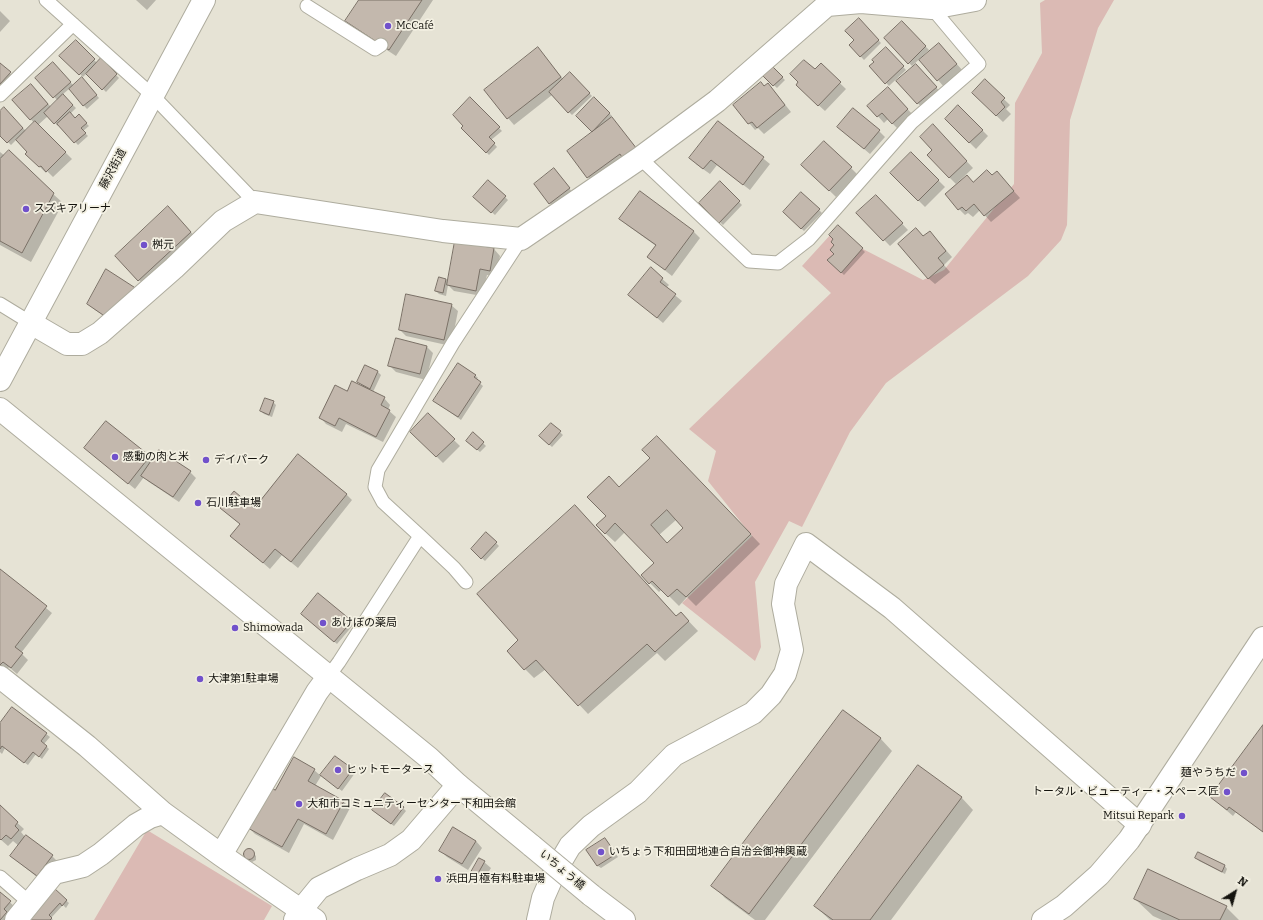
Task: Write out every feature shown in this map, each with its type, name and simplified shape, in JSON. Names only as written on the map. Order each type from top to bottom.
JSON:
[{"type":"main road","name":"藤沢街道","points":[[0,380],[204,0]]},
{"type":"main road","points":[[31,323],[67,344],[82,344],[100,333],[174,268],[223,221],[255,202],[442,231],[521,239],[640,158],[717,101],[825,3],[860,2],[932,8],[965,1]]},
{"type":"main road","name":"いちょう橋","points":[[0,409],[429,758],[458,785],[591,895],[624,920]]},
{"type":"main road","points":[[538,920],[543,898],[554,873],[570,846],[592,826],[638,792],[674,755],[753,713],[771,695],[785,674],[792,650],[783,604],[786,584],[806,544],[892,608],[1140,824]]},
{"type":"main road","points":[[1042,920],[1064,906],[1099,875],[1129,840],[1263,638]]},
{"type":"main road","points":[[0,677],[87,746],[162,813],[304,917],[319,888],[357,869],[390,855],[411,840],[458,785]]},
{"type":"main road","points":[[221,855],[317,692],[328,677]]},
{"type":"main road","points":[[16,920],[54,873],[83,866],[101,854],[136,825],[150,816],[162,813]]},
{"type":"lane","points":[[46,0],[152,95],[255,202]]},
{"type":"lane","points":[[307,6],[375,49],[381,46]]},
{"type":"lane","points":[[640,158],[749,262],[778,263],[809,239],[912,122],[979,64],[932,8]]},
{"type":"lane","points":[[0,95],[73,24]]},
{"type":"lane","points":[[466,582],[454,568],[384,502],[375,487],[378,470],[453,343],[521,239]]},
{"type":"lane","points":[[0,304],[31,323]]},
{"type":"lane","points":[[328,677],[420,536]]},
{"type":"lane","points":[[0,877],[30,903]]},
{"type":"shaded area","points":[[1045,0],[1114,0],[1098,28],[1070,120],[1067,225],[1061,240],[1028,276],[886,383],[850,432],[802,527],[789,521],[755,582],[761,647],[755,661],[682,603],[752,536],[708,481],[716,451],[689,429],[831,293],[802,266],[832,233],[923,280],[944,270],[1014,184],[1015,103],[1042,53],[1040,3]]},
{"type":"shaded area","points":[[147,830],[272,906],[264,920],[94,920]]},
{"type":"building","points":[[359,0],[422,0],[389,50],[345,21]]},
{"type":"building","points":[[859,18],[879,40],[860,57],[849,45],[854,40],[845,31]]},
{"type":"building","points":[[902,21],[926,46],[908,64],[884,38]]},
{"type":"building","points":[[76,40],[95,59],[79,75],[59,56]]},
{"type":"building","points":[[939,43],[957,64],[937,81],[919,60]]},
{"type":"building","points":[[538,47],[561,77],[507,119],[484,90]]},
{"type":"building","points":[[886,47],[904,66],[885,84],[869,66],[874,62],[872,60]]},
{"type":"building","points":[[101,58],[117,74],[102,90],[86,74]]},
{"type":"building","points":[[804,60],[815,69],[821,63],[841,82],[818,106],[796,85],[798,82],[790,74]]},
{"type":"building","points":[[53,62],[71,82],[53,98],[35,78]]},
{"type":"building","points":[[0,63],[11,72],[0,84]]},
{"type":"building","points":[[916,64],[937,87],[917,104],[896,81]]},
{"type":"building","points":[[771,65],[783,77],[773,86],[762,75]]},
{"type":"building","points":[[570,72],[590,93],[568,113],[549,92]]},
{"type":"building","points":[[82,77],[97,95],[83,106],[69,89]]},
{"type":"building","points":[[985,79],[1005,98],[1001,102],[1005,107],[996,116],[972,93]]},
{"type":"building","points":[[761,82],[764,86],[768,83],[785,105],[757,128],[752,122],[748,124],[733,105]]},
{"type":"building","points":[[31,84],[48,104],[30,120],[12,100]]},
{"type":"building","points":[[888,87],[908,109],[892,124],[882,113],[877,117],[867,106]]},
{"type":"building","points":[[63,94],[73,105],[54,124],[44,113]]},
{"type":"building","points":[[470,97],[500,127],[489,137],[495,143],[486,153],[461,128],[463,126],[453,115]]},
{"type":"building","points":[[594,97],[610,113],[592,132],[576,116]]},
{"type":"building","points":[[958,105],[983,130],[969,143],[945,119]]},
{"type":"building","points":[[4,107],[23,128],[7,143],[0,136],[0,111]]},
{"type":"building","points":[[853,108],[880,130],[864,149],[837,127]]},
{"type":"building","points":[[70,112],[75,118],[79,114],[87,123],[81,128],[86,133],[74,143],[57,124]]},
{"type":"building","points":[[612,117],[637,149],[623,159],[620,154],[587,178],[567,151]]},
{"type":"building","points":[[35,121],[66,152],[46,172],[41,166],[39,167],[25,154],[27,152],[16,140]]},
{"type":"building","points":[[718,121],[764,157],[743,185],[711,160],[703,169],[689,158]]},
{"type":"building","points":[[933,124],[967,161],[949,178],[927,155],[932,150],[920,137]]},
{"type":"building","points":[[824,141],[852,167],[829,191],[801,165]]},
{"type":"building","points":[[9,150],[54,193],[22,253],[0,241],[0,159]]},
{"type":"building","points":[[911,152],[939,180],[918,201],[890,173]]},
{"type":"building","points":[[554,168],[570,188],[549,204],[534,184]]},
{"type":"building","points":[[987,170],[992,175],[997,171],[1014,191],[984,216],[974,204],[966,211],[962,207],[958,210],[945,194],[967,175],[973,182]]},
{"type":"building","points":[[488,180],[506,196],[491,213],[473,197]]},
{"type":"building","points":[[720,181],[740,201],[719,223],[699,203]]},
{"type":"building","points":[[640,191],[694,231],[665,270],[647,257],[656,245],[619,219]]},
{"type":"building","points":[[801,192],[820,209],[801,229],[783,212]]},
{"type":"building","points":[[876,195],[903,223],[883,241],[856,213]]},
{"type":"building","points":[[168,206],[191,232],[138,281],[115,256]]},
{"type":"building","points":[[838,225],[863,248],[841,273],[827,260],[834,254],[830,250],[834,245],[831,242],[833,239],[829,235]]},
{"type":"building","points":[[916,228],[923,236],[930,231],[946,251],[938,258],[944,265],[928,279],[898,244]]},
{"type":"building","points":[[455,241],[494,248],[490,271],[480,269],[476,291],[447,285]]},
{"type":"building","points":[[651,267],[663,278],[660,282],[676,294],[657,318],[628,295]]},
{"type":"building","points":[[106,269],[137,289],[106,317],[87,304]]},
{"type":"building","points":[[439,277],[446,279],[443,293],[435,291]]},
{"type":"building","points":[[406,294],[452,304],[444,340],[399,330]]},
{"type":"building","points":[[396,338],[427,346],[420,374],[388,366]]},
{"type":"building","points":[[458,363],[476,375],[474,377],[481,382],[458,417],[433,401]]},
{"type":"building","points":[[365,365],[378,371],[370,389],[357,382]]},
{"type":"building","points":[[352,381],[385,397],[381,405],[390,410],[376,437],[339,418],[335,426],[319,418],[335,385],[347,391]]},
{"type":"building","points":[[265,398],[274,401],[269,415],[260,411]]},
{"type":"building","points":[[428,413],[455,439],[436,457],[410,432]]},
{"type":"building","points":[[106,421],[150,456],[128,484],[84,448]]},
{"type":"building","points":[[551,423],[561,431],[549,445],[539,436]]},
{"type":"building","points":[[473,432],[484,442],[477,450],[466,441]]},
{"type":"building","points":[[657,436],[751,534],[686,597],[677,589],[668,597],[652,581],[649,584],[641,575],[654,563],[615,523],[605,534],[596,525],[606,516],[587,497],[609,476],[619,487],[650,458],[642,450]],"holes":[[[667,510],[683,528],[667,543],[651,525]]]},
{"type":"building","points":[[159,450],[191,471],[173,497],[141,476]]},
{"type":"building","points":[[298,454],[347,494],[291,562],[275,549],[263,563],[230,536],[240,524],[220,508],[234,491],[254,508]]},
{"type":"building","points":[[575,505],[676,616],[681,612],[689,621],[655,652],[647,644],[578,706],[536,660],[524,670],[507,651],[518,640],[477,594]]},
{"type":"building","points":[[486,532],[497,542],[481,559],[471,549]]},
{"type":"building","points":[[0,569],[47,606],[15,647],[23,653],[11,668],[3,662],[0,665]]},
{"type":"building","points":[[318,593],[352,621],[334,642],[301,614]]},
{"type":"building","points":[[12,707],[47,733],[41,741],[47,746],[39,757],[33,752],[24,763],[2,746],[0,749],[0,723]]},
{"type":"building","points":[[843,710],[881,738],[749,914],[711,886]]},
{"type":"building","points":[[1263,725],[1263,832],[1229,807],[1227,810],[1210,797]]},
{"type":"building","points":[[335,756],[353,769],[338,789],[320,775]]},
{"type":"building","points":[[294,757],[315,769],[308,781],[344,801],[326,834],[298,819],[282,847],[248,828],[270,787],[275,790]]},
{"type":"building","points":[[918,765],[962,797],[870,920],[833,920],[814,906]]},
{"type":"building","points":[[385,793],[404,807],[391,824],[372,810]]},
{"type":"building","points":[[0,805],[18,822],[15,826],[19,830],[11,839],[6,835],[1,840],[0,839]]},
{"type":"building","points":[[453,827],[476,841],[462,864],[439,851]]},
{"type":"building","points":[[26,835],[53,855],[37,876],[10,856]]},
{"type":"building","name":"いちょう下和田団地連合自治会御神輿蔵","points":[[605,838],[616,854],[597,866],[586,850]]},
{"type":"building","points":[[249,848],[253,850],[255,854],[253,858],[249,860],[245,858],[243,854],[245,850]]},
{"type":"building","points":[[1198,852],[1225,865],[1222,872],[1195,858]]},
{"type":"building","points":[[479,858],[485,861],[476,877],[470,874]]},
{"type":"building","points":[[1148,869],[1227,906],[1220,920],[1180,920],[1134,899]]},
{"type":"building","points":[[54,888],[67,900],[62,906],[60,903],[49,915],[52,918],[50,920],[31,920],[29,918]]},
{"type":"building","points":[[0,892],[11,901],[4,909],[7,912],[0,920]]},
{"type":"place","name":"McCafé","points":[[388,26]]},
{"type":"place","name":"スズキアリーナ","points":[[26,209]]},
{"type":"place","name":"桝元","points":[[144,245]]},
{"type":"place","name":"感動の肉と米","points":[[115,457]]},
{"type":"place","name":"デイパーク","points":[[206,460]]},
{"type":"place","name":"石川駐車場","points":[[198,503]]},
{"type":"place","name":"あけぼの薬局","points":[[323,623]]},
{"type":"place","name":"Shimowada","points":[[235,628]]},
{"type":"place","name":"大津第1駐車場","points":[[200,679]]},
{"type":"place","name":"ヒットモータース","points":[[338,770]]},
{"type":"place","name":"麺やうちだ","points":[[1244,773]]},
{"type":"place","name":"トータル・ビューティー・スペース匠","points":[[1227,792]]},
{"type":"place","name":"大和市コミュニティーセンター下和田会館","points":[[299,804]]},
{"type":"place","name":"Mitsui Repark","points":[[1182,816]]},
{"type":"place","name":"いちょう下和田団地連合自治会御神輿蔵","points":[[601,852]]},
{"type":"place","name":"浜田月極有料駐車場","points":[[438,879]]}]
